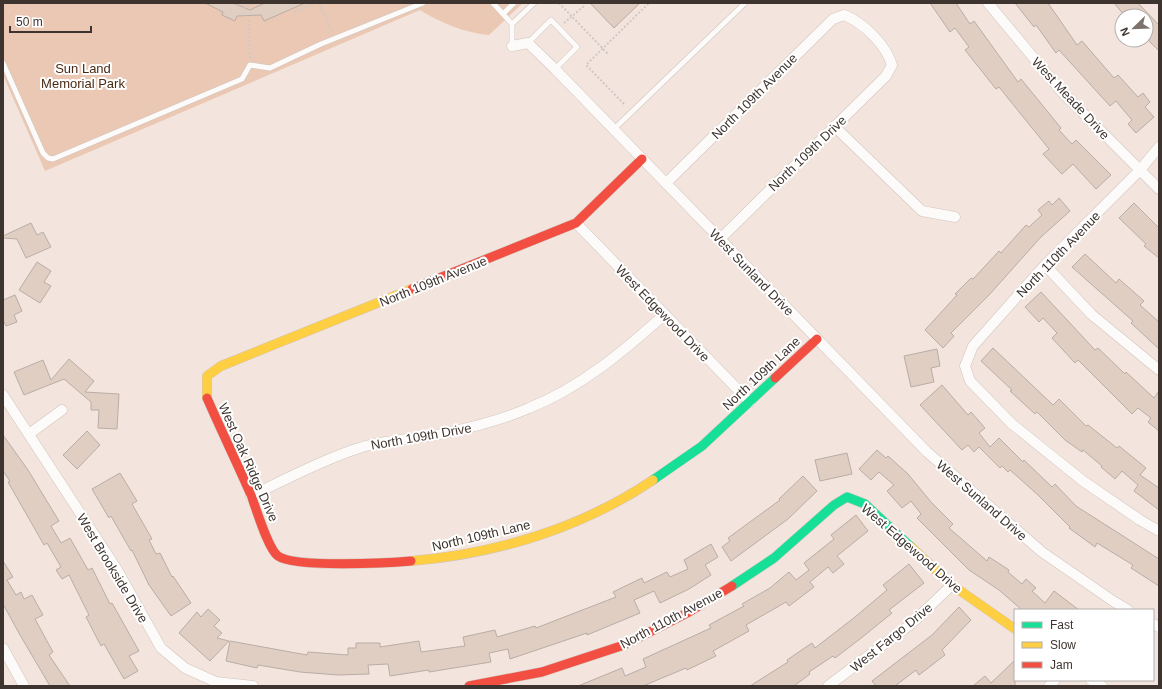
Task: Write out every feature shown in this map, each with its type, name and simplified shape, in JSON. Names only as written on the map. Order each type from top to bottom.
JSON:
[{"type":"street","name":"West Meade Drive","points":[[988,3],[1062,92],[1159,189]]},
{"type":"street","name":"North 109th Drive","points":[[720,239],[886,76],[892,65],[888,53],[856,19],[844,14]]},
{"type":"street","name":"North 109th Avenue","points":[[666,182],[833,18],[844,14]]},
{"type":"street","name":"West Sunland Drive","points":[[528,43],[666,182],[928,452],[981,501],[1042,552],[1126,609]]},
{"type":"street","points":[[512,46],[528,43]]},
{"type":"street","points":[[834,126],[922,211],[955,217]]},
{"type":"street","name":"North 110th Avenue","points":[[1159,147],[1140,170],[1045,265],[973,346],[965,366],[970,382],[1012,424],[1083,481],[1159,532]]},
{"type":"street","name":"North 109th Avenue","points":[[206,376],[221,366],[576,223],[642,159]]},
{"type":"street","name":"West Edgewood Drive","points":[[576,223],[750,402]]},
{"type":"street","points":[[1045,265],[1091,314],[1159,370]]},
{"type":"street","name":"North 109th Drive","points":[[251,496],[353,449],[384,442],[430,437],[476,426],[530,408],[573,386],[591,374],[626,349],[665,314]]},
{"type":"street","name":"North 109th Lane","points":[[278,556],[290,560],[342,564],[390,563],[450,558],[518,542],[579,521],[636,491],[702,446],[817,338]]},
{"type":"street","name":"West Oak Ridge Drive","points":[[206,376],[206,396],[251,496],[270,544],[278,556]]},
{"type":"street","name":"West Brookside Drive","points":[[3,395],[116,568],[161,648],[185,668],[215,684]]},
{"type":"street","points":[[29,434],[62,410]]},
{"type":"street","name":"North 110th Avenue","points":[[470,686],[542,672],[624,645],[689,612],[731,587],[774,558],[834,505],[847,497]]},
{"type":"street","name":"West Edgewood Drive","points":[[847,497],[865,504],[952,585],[1014,628]]},
{"type":"street","name":"West Fargo Drive","points":[[828,686],[911,624],[952,585]]},
{"type":"street","points":[[3,648],[24,686]]},
{"type":"street","points":[[1093,681],[1102,686]]},
{"type":"street","points":[[215,684],[253,686]]},
{"type":"lane","points":[[3,63],[43,153],[48,158],[53,159],[242,79],[250,65],[270,68],[335,39],[423,3]]},
{"type":"lane","points":[[493,3],[512,24],[512,46]]},
{"type":"lane","points":[[503,14],[514,3]]},
{"type":"lane","points":[[512,24],[534,3]]},
{"type":"lane","points":[[613,130],[744,3]]},
{"type":"lane","points":[[528,43],[551,20],[578,47],[555,69]]},
{"type":"path","points":[[236,3],[245,7],[254,3]]},
{"type":"path","points":[[294,12],[315,3]]},
{"type":"path","points":[[319,3],[335,39]]},
{"type":"path","points":[[559,3],[608,54]]},
{"type":"path","points":[[624,104],[586,65],[649,3]]},
{"type":"path","points":[[559,28],[584,6]]},
{"type":"path","points":[[249,20],[250,65]]},
{"type":"green space","name":"Sun Land Memorial Park","points":[[3,3],[523,3],[489,35],[453,27],[420,10],[45,171],[3,75]]},
{"type":"building","points":[[205,3],[233,3],[250,10],[265,3],[305,3],[264,21],[261,15],[237,16],[235,21],[222,15],[223,12]]},
{"type":"building","points":[[590,3],[640,3],[614,28]]},
{"type":"building","points":[[930,3],[956,3],[970,24],[974,21],[1018,82],[1021,79],[1061,128],[1059,130],[1072,144],[1076,140],[1111,175],[1096,189],[1073,164],[1062,174],[1043,154],[1049,149],[999,87],[996,89],[965,50],[969,47],[955,28],[950,32]]},
{"type":"building","points":[[1015,3],[1048,3],[1077,45],[1082,41],[1114,78],[1118,75],[1138,97],[1143,93],[1150,102],[1145,107],[1154,117],[1136,133],[1128,124],[1132,120],[1116,101],[1110,106],[1059,50],[1056,53],[1036,25],[1034,27]]},
{"type":"building","points":[[1114,3],[1138,3],[1143,8],[1118,8]]},
{"type":"building","points":[[1154,20],[1159,25],[1159,51],[1154,46]]},
{"type":"building","points":[[1059,198],[1070,211],[1041,237],[989,295],[951,333],[954,336],[943,348],[925,330],[957,295],[955,294],[971,278],[973,279],[999,251],[1001,253],[1026,225],[1029,227],[1042,215],[1038,210],[1049,201],[1052,205]]},
{"type":"building","points":[[1134,203],[1159,228],[1159,258],[1144,246],[1146,244],[1119,218]]},
{"type":"building","points":[[31,223],[37,235],[43,232],[51,247],[26,258],[17,239],[3,238],[3,236]]},
{"type":"building","points":[[1085,254],[1116,283],[1119,279],[1144,301],[1140,305],[1159,322],[1159,349],[1131,323],[1133,321],[1072,267]]},
{"type":"building","points":[[37,262],[51,271],[44,282],[51,286],[40,303],[19,290]]},
{"type":"building","points":[[1041,292],[1095,350],[1098,348],[1125,374],[1126,372],[1154,398],[1159,391],[1159,431],[1148,422],[1151,418],[1138,408],[1132,414],[1078,360],[1075,363],[1052,338],[1057,333],[1043,318],[1039,322],[1025,307]]},
{"type":"building","points":[[15,295],[22,311],[14,315],[17,322],[6,326],[3,320],[3,300]]},
{"type":"building","points":[[993,348],[1053,405],[1059,399],[1086,426],[1088,425],[1117,448],[1119,446],[1146,468],[1140,475],[1159,488],[1159,510],[1134,491],[1138,485],[1122,471],[1115,479],[1083,450],[1082,452],[1065,440],[1037,412],[1035,414],[1010,391],[1012,390],[981,361]]},
{"type":"building","points":[[937,349],[940,366],[931,368],[934,382],[911,387],[904,356]]},
{"type":"building","points":[[69,359],[94,381],[85,392],[119,394],[117,429],[98,428],[99,410],[91,410],[91,402],[64,379],[24,395],[14,372],[43,360],[51,380]]},
{"type":"building","points":[[942,385],[968,415],[971,412],[985,428],[979,433],[990,447],[999,438],[1023,462],[1024,460],[1052,487],[1055,484],[1076,506],[1159,559],[1159,586],[1131,568],[1133,565],[1097,543],[1095,547],[1069,528],[1070,527],[1038,495],[1010,470],[1008,472],[1002,466],[1000,468],[979,447],[974,452],[968,445],[962,450],[920,405]]},
{"type":"building","points":[[87,431],[100,445],[77,469],[63,455]]},
{"type":"building","points":[[3,435],[28,470],[59,521],[51,526],[61,543],[70,538],[88,570],[92,568],[110,604],[112,603],[139,651],[129,656],[138,671],[124,679],[104,644],[101,646],[86,617],[89,615],[69,575],[62,579],[56,570],[61,567],[47,543],[44,545],[8,482],[10,481],[3,471]]},
{"type":"building","points":[[877,450],[886,458],[888,456],[908,474],[931,502],[953,524],[949,528],[987,561],[989,557],[1009,570],[1008,572],[1022,584],[1026,579],[1036,588],[1032,591],[1045,603],[1054,591],[1078,609],[1021,609],[999,590],[969,570],[917,518],[921,514],[911,501],[902,508],[887,491],[894,485],[879,472],[871,480],[859,469]]},
{"type":"building","points":[[847,453],[852,474],[820,481],[815,460]]},
{"type":"building","points":[[120,473],[137,501],[132,504],[152,539],[149,540],[156,554],[160,553],[172,577],[173,576],[191,603],[171,616],[149,585],[132,550],[131,551],[111,516],[109,518],[92,489]]},
{"type":"building","points":[[803,476],[817,491],[788,519],[731,561],[722,547],[730,541],[728,538],[780,500],[779,499]]},
{"type":"building","points":[[856,515],[868,531],[837,556],[844,564],[833,573],[828,567],[810,582],[814,587],[789,606],[786,602],[746,625],[749,631],[713,651],[716,656],[687,670],[686,668],[643,686],[578,686],[622,668],[625,676],[646,667],[643,659],[711,628],[709,625],[744,606],[742,604],[770,588],[789,572],[796,580],[809,570],[804,563],[834,539],[831,535]]},
{"type":"building","points":[[711,544],[718,557],[705,565],[711,575],[689,589],[660,603],[654,591],[634,600],[640,613],[587,635],[587,633],[510,659],[508,649],[489,653],[491,662],[429,672],[429,670],[390,676],[388,664],[368,665],[369,674],[338,675],[300,672],[258,665],[257,668],[226,661],[230,641],[307,655],[308,652],[348,655],[348,648],[356,648],[356,643],[380,643],[380,647],[419,641],[421,652],[465,646],[463,637],[495,630],[497,637],[535,626],[536,628],[616,597],[613,592],[642,578],[644,583],[667,572],[670,577],[688,569],[684,560]]},
{"type":"building","points":[[3,561],[13,577],[7,580],[16,595],[21,592],[24,599],[32,595],[43,615],[35,619],[53,652],[49,655],[70,686],[50,686],[3,604]]},
{"type":"building","points":[[909,564],[924,583],[889,610],[892,613],[860,639],[835,658],[833,656],[809,672],[810,674],[794,686],[750,686],[788,662],[787,660],[812,643],[815,648],[887,590],[883,585]]},
{"type":"building","points":[[959,607],[971,620],[942,650],[945,655],[919,675],[916,670],[895,686],[876,686],[872,681],[932,635]]},
{"type":"building","points":[[208,609],[220,620],[214,626],[222,633],[217,638],[229,641],[210,661],[179,633],[197,612],[201,617]]},
{"type":"building","points":[[1014,661],[1015,686],[973,686],[985,676],[991,683]]},
{"type":"traffic: fast","points":[[653,480],[702,446],[775,378]]},
{"type":"traffic: fast","points":[[732,586],[774,558],[834,505],[847,497],[865,504],[911,547]]},
{"type":"traffic: slow","points":[[207,398],[207,376],[221,366],[412,289]]},
{"type":"traffic: slow","points":[[411,561],[475,552],[537,536],[568,525],[597,512],[626,497],[653,480]]},
{"type":"traffic: slow","points":[[911,547],[952,585],[1014,628]]},
{"type":"traffic: jam","points":[[412,289],[576,223],[642,159]]},
{"type":"traffic: jam","points":[[775,378],[817,339]]},
{"type":"traffic: jam","points":[[207,398],[251,495],[266,537],[274,552],[278,556],[287,560],[302,562],[342,564],[411,561]]},
{"type":"traffic: jam","points":[[469,686],[542,672],[624,645],[689,612],[732,586]]}]
